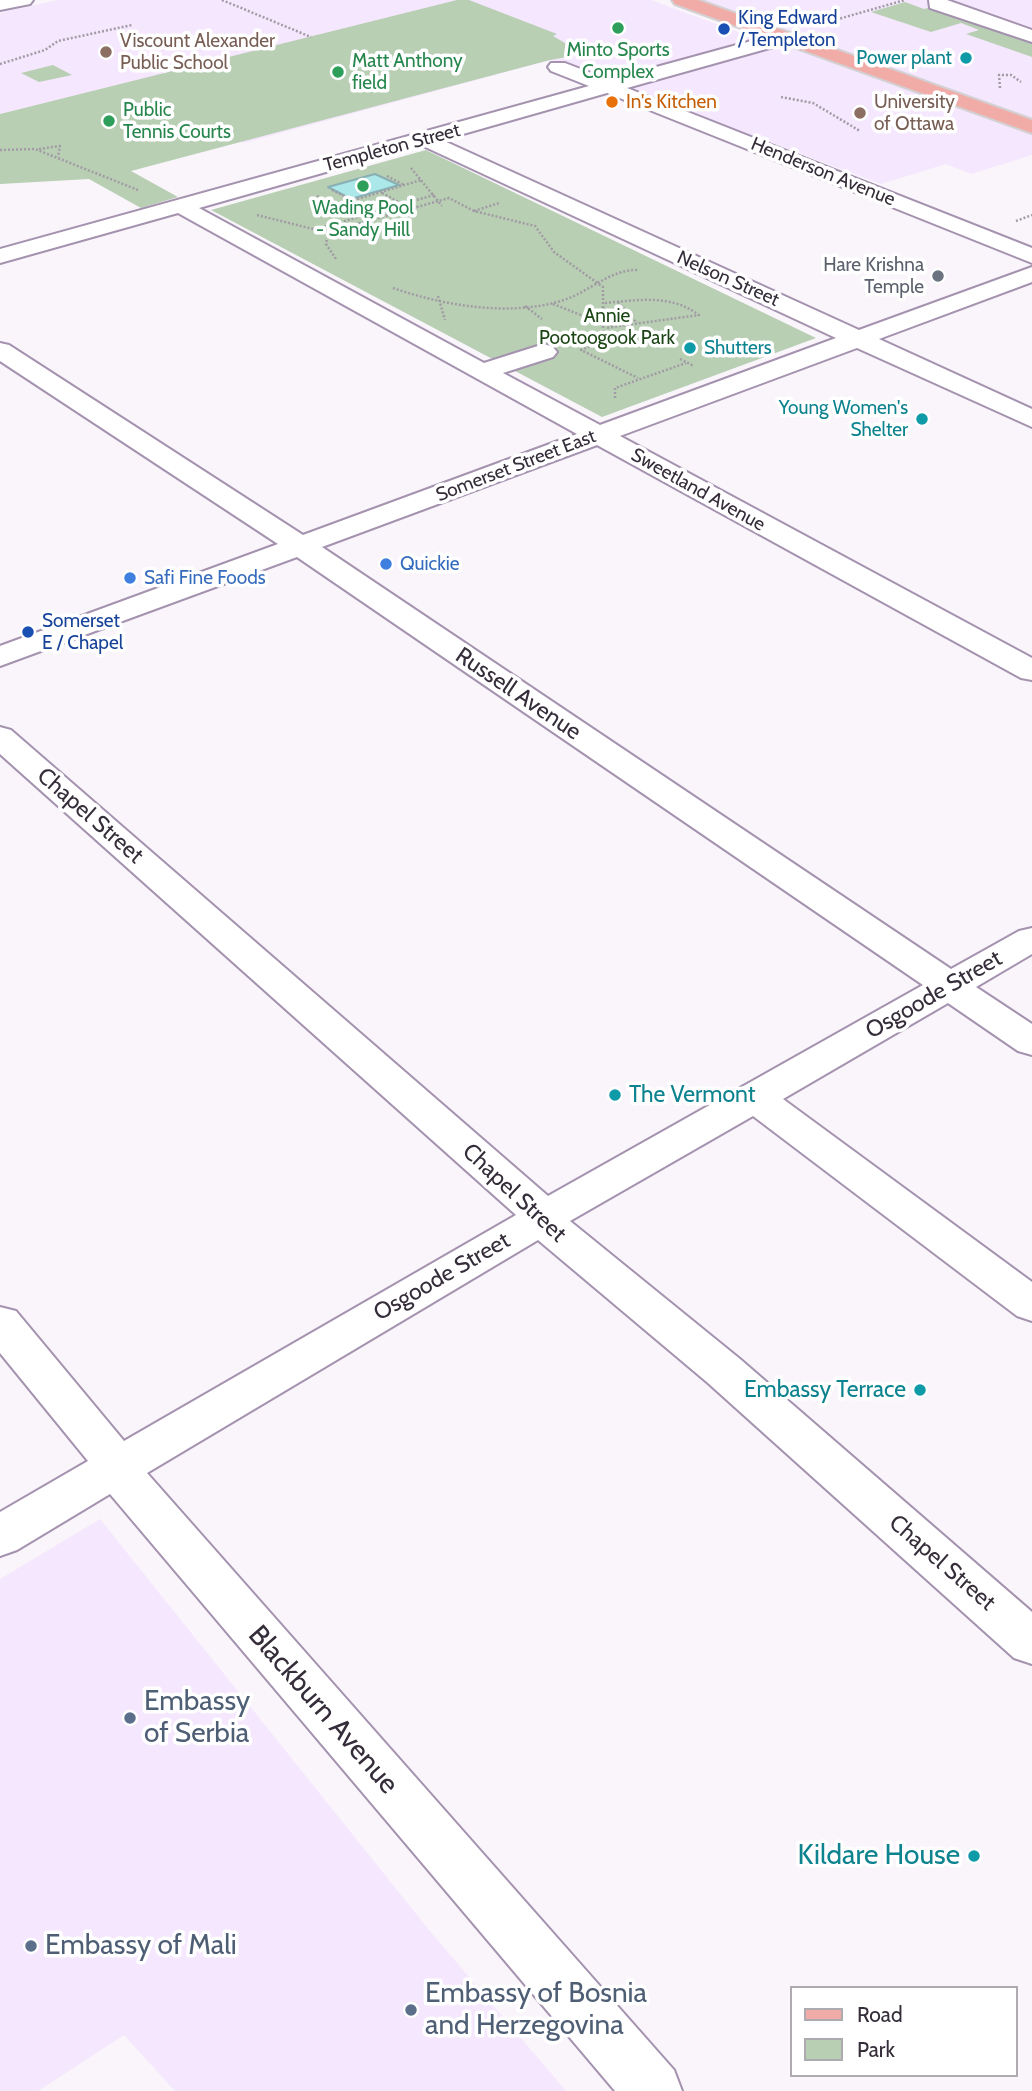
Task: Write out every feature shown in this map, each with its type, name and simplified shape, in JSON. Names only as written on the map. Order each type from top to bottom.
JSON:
[{"type":"main road","points":[[681,0],[1032,127]]},
{"type":"street","points":[[0,5],[24,0]]},
{"type":"street","points":[[938,0],[936,4],[1032,36]]},
{"type":"street","name":"Templeton Street","points":[[0,256],[615,88],[784,38]]},
{"type":"street","name":"Henderson Avenue","points":[[558,67],[1032,256]]},
{"type":"street","name":"Nelson Street","points":[[424,139],[1032,419]]},
{"type":"street","name":"Sweetland Avenue","points":[[182,206],[1032,671]]},
{"type":"street","name":"Somerset Street East","points":[[0,657],[1032,274]]},
{"type":"street","name":"Russell Avenue","points":[[0,350],[300,547],[1032,1042]]},
{"type":"street","points":[[483,371],[544,352]]},
{"type":"street","name":"Chapel Street","points":[[0,737],[524,1198],[561,1238],[724,1371],[1032,1643]]},
{"type":"street","name":"Osgoode Street","points":[[0,1536],[543,1217],[1032,939]]},
{"type":"street","points":[[754,1097],[1032,1305]]},
{"type":"street","name":"Blackburn Avenue","points":[[0,1323],[98,1439],[135,1493],[653,2091]]},
{"type":"path","points":[[222,0],[311,37]]},
{"type":"path","points":[[815,26],[905,0]]},
{"type":"path","points":[[0,64],[46,51],[58,41],[132,25]]},
{"type":"path","points":[[1000,87],[999,75],[1011,75],[1021,82]]},
{"type":"path","points":[[781,97],[793,96],[816,103],[842,124],[860,131]]},
{"type":"path","points":[[0,150],[60,146],[58,157]]},
{"type":"path","points":[[35,149],[144,193]]},
{"type":"path","points":[[408,163],[442,206]]},
{"type":"path","points":[[378,172],[405,185]]},
{"type":"path","points":[[338,205],[421,180]]},
{"type":"path","points":[[324,187],[353,201]]},
{"type":"path","points":[[306,192],[366,220]]},
{"type":"path","points":[[381,192],[409,207]]},
{"type":"path","points":[[317,230],[434,195]]},
{"type":"path","points":[[328,232],[437,199],[449,198],[474,211],[535,226],[554,252],[603,287],[605,303],[601,323]]},
{"type":"path","points":[[255,215],[341,236]]},
{"type":"path","points":[[328,232],[326,244],[335,258],[344,264]]},
{"type":"path","points":[[392,288],[442,303],[524,306],[552,304],[583,293],[611,273],[628,268]]},
{"type":"path","points":[[438,296],[442,303]]},
{"type":"path","points":[[618,302],[638,324]]},
{"type":"path","points":[[605,303],[674,302],[687,306],[699,315],[606,328]]},
{"type":"path","points":[[552,304],[601,323],[606,328]]},
{"type":"path","points":[[524,306],[542,319]]},
{"type":"path","points":[[606,328],[600,342],[581,350],[638,379]]},
{"type":"path","points":[[585,335],[615,337]]},
{"type":"path","points":[[680,359],[694,366]]},
{"type":"path","points":[[615,388],[686,363]]},
{"type":"shaded area","name":"University of Ottawa","points":[[58,0],[651,0],[749,36],[777,29],[698,0],[1032,0],[1032,155],[971,174],[946,164],[881,184],[550,60],[244,143],[126,83],[0,114],[0,13]]},
{"type":"shaded area","name":"Embassy of Serbia","points":[[100,1519],[429,1930],[566,2091],[175,2091],[124,2035],[38,2091],[0,2091],[0,1579]]},
{"type":"green space","name":"Matt Anthony field","points":[[457,0],[469,0],[557,34],[553,36],[584,54],[550,60],[131,171],[178,197],[141,208],[89,179],[0,184],[0,114]]},
{"type":"green space","points":[[905,2],[924,9],[932,7],[1032,40],[1032,57],[966,34],[979,30],[961,23],[931,32],[871,12]]},
{"type":"green space","points":[[53,65],[72,75],[39,82],[21,73]]},
{"type":"green space","name":"Annie Pootoogook Park","points":[[426,150],[816,338],[602,417],[211,210]]},
{"type":"water","name":"Wading Pool - Sandy Hill","points":[[375,174],[399,185],[351,199],[328,187]]},
{"type":"place","name":"Minto Sports Complex","points":[[618,28]]},
{"type":"place","name":"King Edward / Templeton","points":[[724,29]]},
{"type":"place","name":"Viscount Alexander Public School","points":[[106,52]]},
{"type":"place","name":"Power plant","points":[[966,58]]},
{"type":"place","name":"Matt Anthony field","points":[[338,72]]},
{"type":"place","name":"In's Kitchen","points":[[612,102]]},
{"type":"place","name":"University of Ottawa","points":[[860,113]]},
{"type":"place","name":"Public Tennis Courts","points":[[109,121]]},
{"type":"place","name":"Wading Pool - Sandy Hill","points":[[363,186]]},
{"type":"place","name":"Hare Krishna Temple","points":[[938,276]]},
{"type":"place","name":"Shutters","points":[[690,348]]},
{"type":"place","name":"Young Women's Shelter","points":[[922,419]]},
{"type":"place","name":"Quickie","points":[[386,564]]},
{"type":"place","name":"Safi Fine Foods","points":[[130,578]]},
{"type":"place","name":"Somerset E / Chapel","points":[[28,632]]},
{"type":"place","name":"The Vermont","points":[[615,1095]]},
{"type":"place","name":"Embassy Terrace","points":[[920,1390]]},
{"type":"place","name":"Embassy of Serbia","points":[[130,1718]]},
{"type":"place","name":"Kildare House","points":[[974,1856]]},
{"type":"place","name":"Embassy of Mali","points":[[31,1946]]},
{"type":"place","name":"Embassy of Bosnia and Herzegovina","points":[[411,2010]]}]
